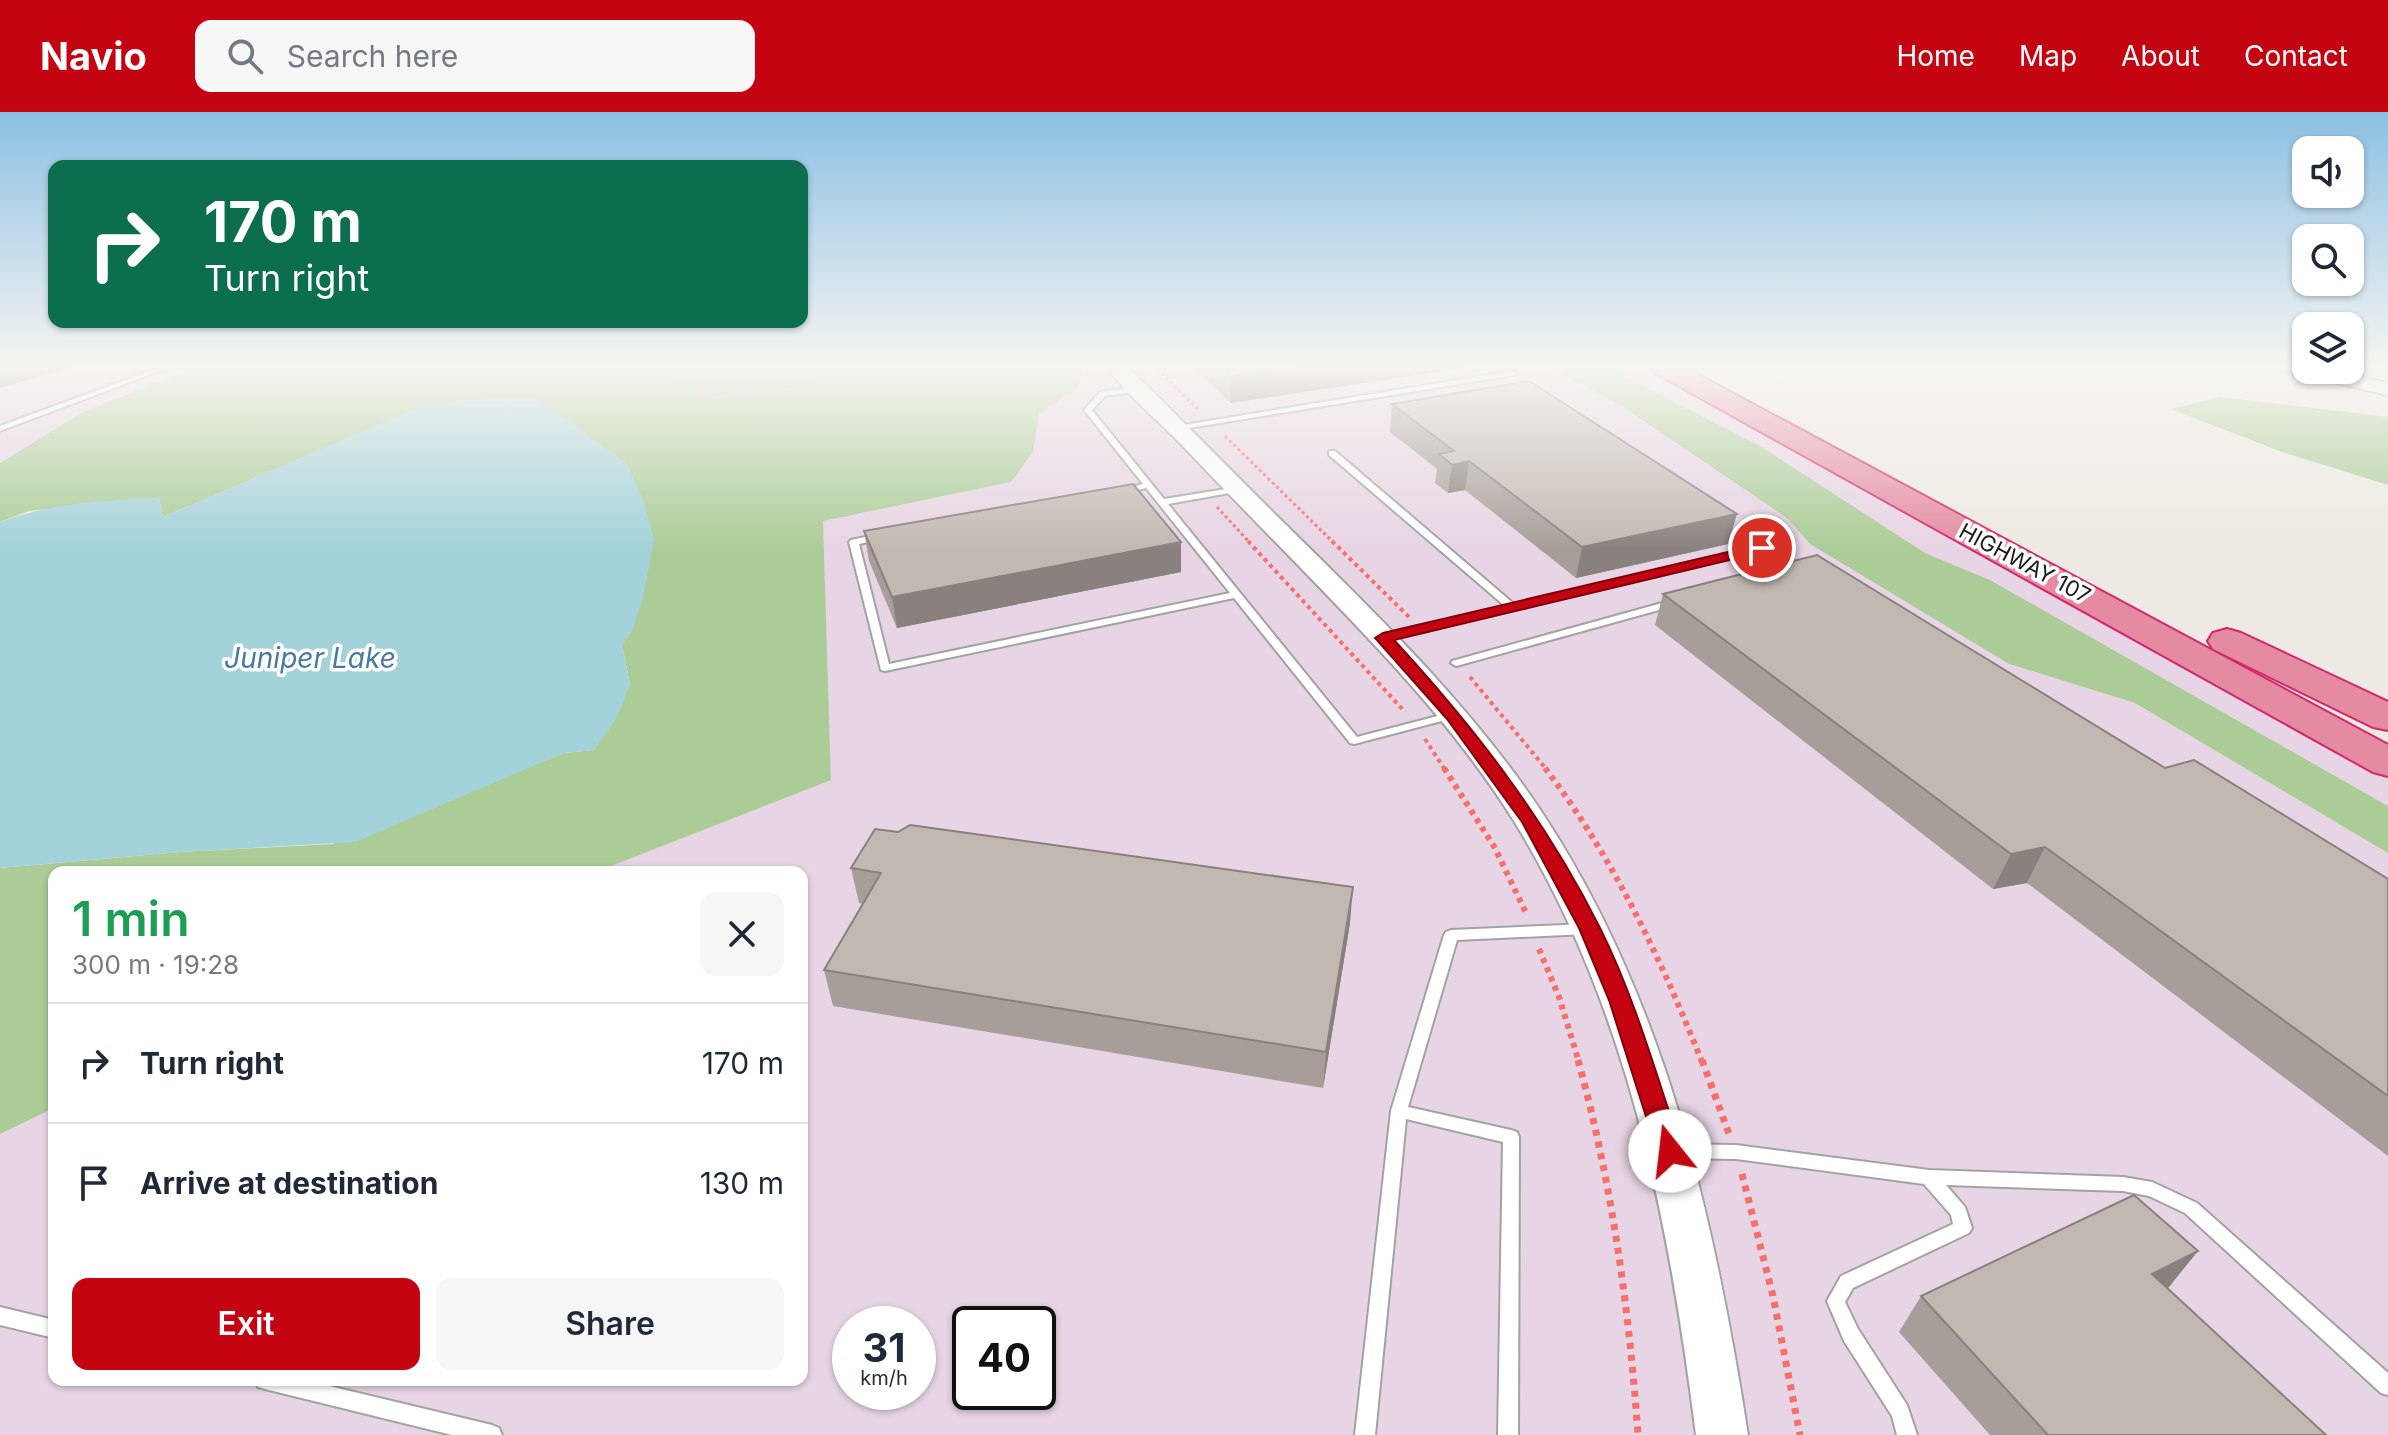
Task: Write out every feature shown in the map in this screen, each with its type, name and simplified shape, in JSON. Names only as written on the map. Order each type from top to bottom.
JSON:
[{"type":"highway","points":[[1762,427],[1832,459]]},
{"type":"highway","name":"HIGHWAY 107","points":[[1773,427],[2388,763]]},
{"type":"highway","name":"HIGHWAY 107","points":[[1822,427],[2267,662],[2388,718]]},
{"type":"highway","points":[[2267,662],[2388,731]]},
{"type":"street","points":[[1177,428],[1220,492],[1383,638],[1453,715],[1530,820],[1590,928],[1620,1000],[1670,1151],[1703,1305],[1722,1435]]},
{"type":"lane","points":[[1102,427],[1354,741],[1453,715]]},
{"type":"lane","points":[[1177,428],[1185,427]]},
{"type":"lane","points":[[1332,453],[1511,606]]},
{"type":"lane","points":[[1103,494],[1149,485]]},
{"type":"lane","points":[[1163,502],[1220,492]]},
{"type":"lane","points":[[885,536],[854,542],[885,668],[1236,595]]},
{"type":"lane","points":[[1383,638],[1762,548]]},
{"type":"lane","points":[[1456,663],[1686,598]]},
{"type":"lane","points":[[1365,1435],[1399,1111],[1451,935],[1590,928]]},
{"type":"lane","points":[[1399,1111],[1511,1137],[1508,1435]]},
{"type":"lane","points":[[1670,1151],[1736,1152],[1929,1177],[2123,1184],[2152,1189],[2191,1208],[2388,1386]]},
{"type":"lane","points":[[1907,1435],[1900,1412],[1851,1335],[1836,1301],[1847,1282],[1963,1228],[1959,1212],[1929,1177]]},
{"type":"lane","points":[[0,1316],[48,1328]]},
{"type":"lane","points":[[290,1386],[492,1435]]},
{"type":"path","points":[[1220,492],[1416,725],[1495,848],[1523,904],[1570,1026],[1612,1196],[1630,1322],[1638,1435]]},
{"type":"shaded area","points":[[0,427],[59,427],[0,463]]},
{"type":"shaded area","points":[[1037,427],[1652,427],[1787,518],[1810,544],[2009,664],[2135,703],[2388,853],[2388,1435],[0,1435],[0,1134],[48,1111],[48,1386],[808,1386],[808,866],[611,866],[831,780],[823,521],[1010,482],[1033,452]]},
{"type":"shaded area","points":[[1722,427],[1794,427],[2388,753],[2388,806],[1990,580],[1925,553],[1762,447]]},
{"type":"green space","points":[[59,427],[376,427],[163,517],[159,498],[29,511],[0,522],[0,463]]},
{"type":"green space","points":[[549,427],[1037,427],[1033,452],[1011,482],[823,521],[831,780],[611,866],[48,866],[48,1111],[0,1134],[0,868],[180,852],[333,844],[564,753],[594,750],[630,685],[622,644],[633,629]]},
{"type":"green space","points":[[1652,427],[1722,427],[1762,447],[1925,553],[1990,580],[2388,806],[2388,853],[2135,703],[2009,664],[1810,544],[1787,518]]},
{"type":"green space","points":[[2217,427],[2388,427],[2388,485],[2282,452]]},
{"type":"water","name":"Juniper Lake","points":[[374,427],[576,427],[627,464],[644,502],[654,540],[643,597],[633,629],[622,644],[630,685],[616,719],[594,750],[564,753],[355,842],[180,852],[0,868],[0,522],[58,507],[98,501],[159,498],[163,517]]},
{"type":"building","points":[[1422,427],[1601,427],[1737,514],[1582,547],[1469,461],[1452,465],[1439,454],[1454,451]]},
{"type":"building","points":[[1133,484],[1181,542],[892,597],[864,531]]},
{"type":"building","points":[[1817,555],[2165,768],[2194,760],[2388,879],[2388,1096],[2045,847],[2011,854],[1663,594]]},
{"type":"building","points":[[910,825],[1353,887],[1326,1052],[824,970],[881,873],[851,868],[875,829],[898,832]]},
{"type":"building","points":[[2134,1195],[2198,1251],[2152,1274],[2326,1435],[2048,1435],[1921,1296]]},
{"type":"route","points":[[1670,1151],[1620,1000],[1590,928],[1530,820],[1453,715],[1383,638],[1762,548]]}]
